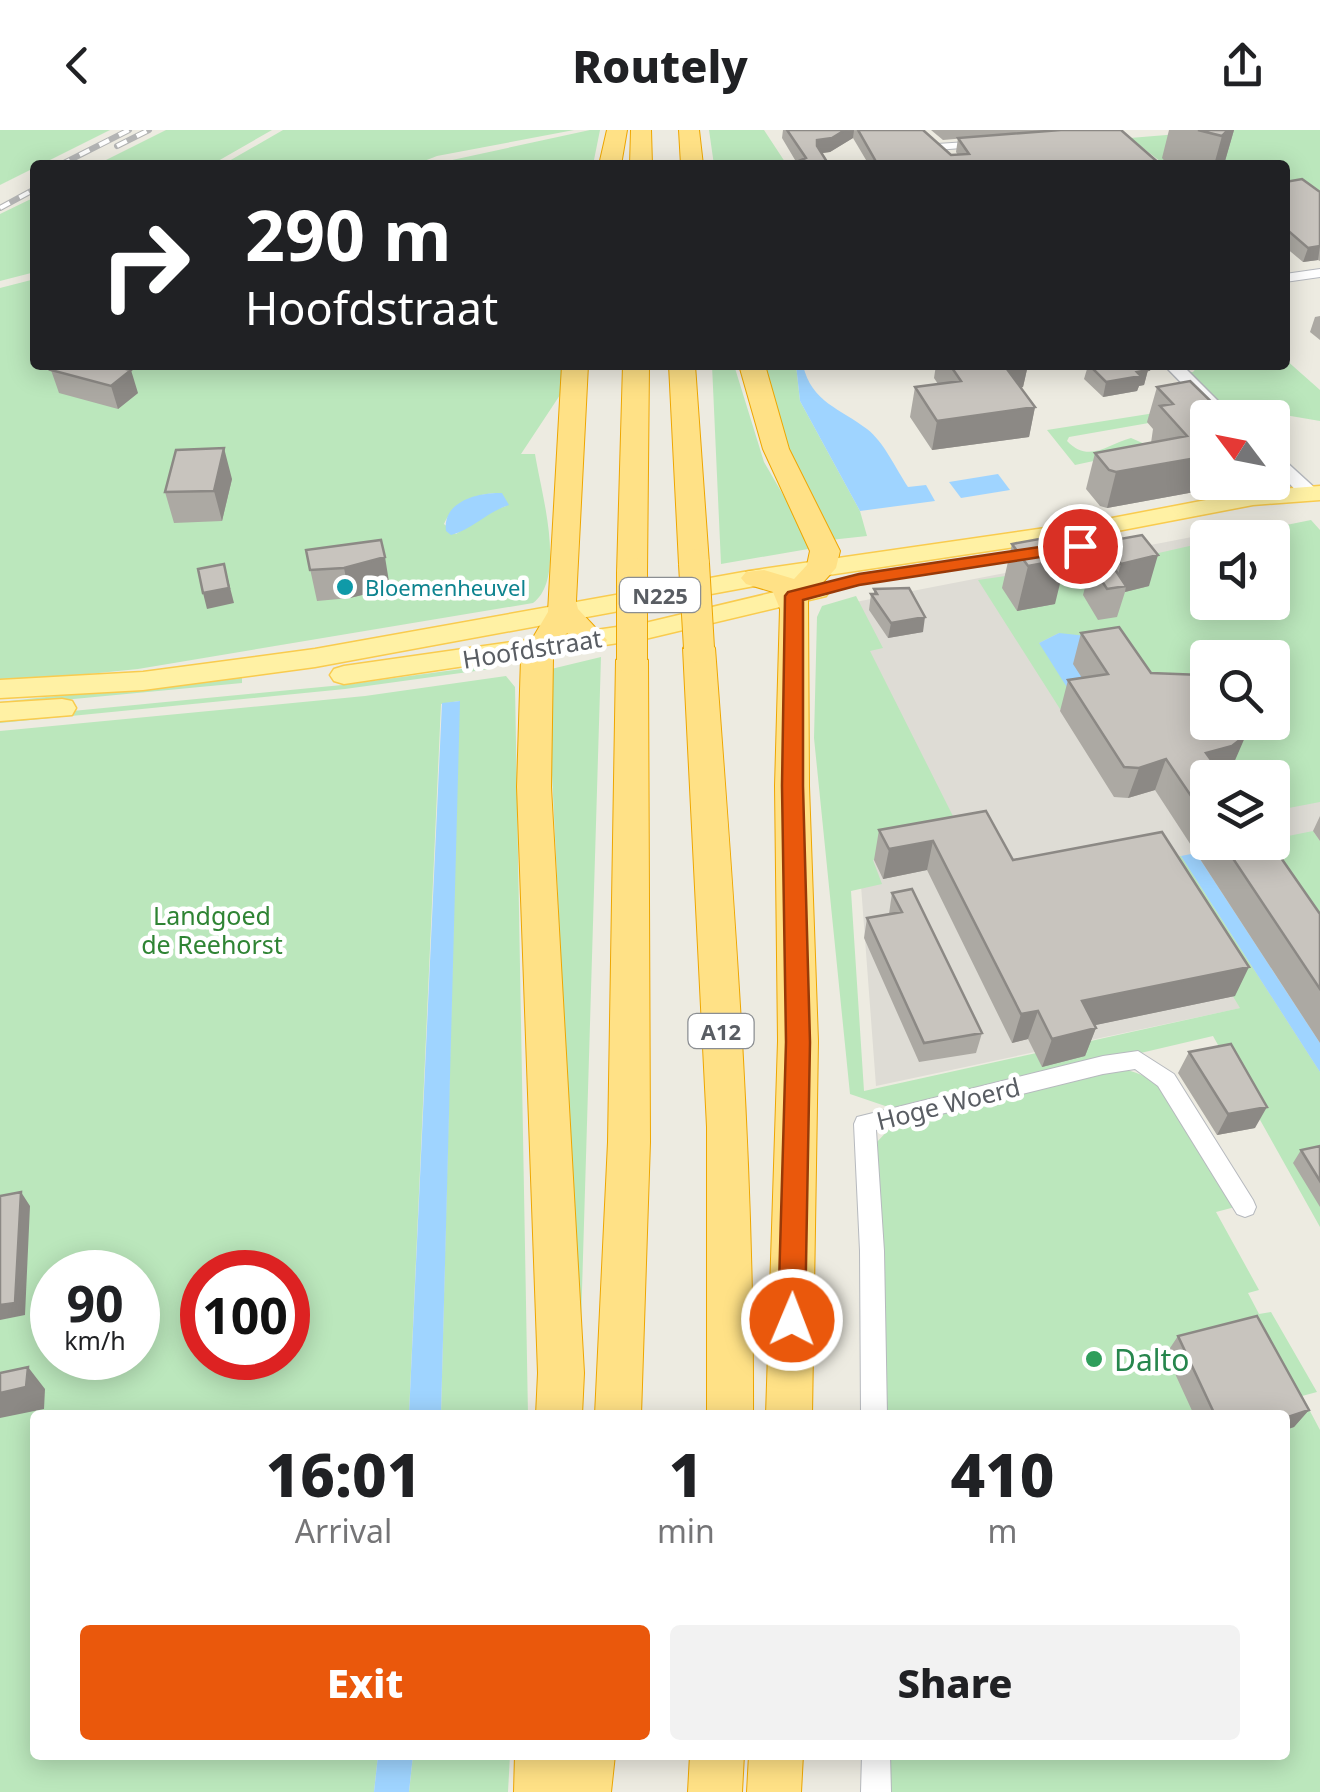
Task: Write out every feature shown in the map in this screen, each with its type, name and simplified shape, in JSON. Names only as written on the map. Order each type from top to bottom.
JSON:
[{"type":"highway","points":[[611,160],[618,130]]},
{"type":"highway","points":[[640,160],[641,130]]},
{"type":"highway","points":[[673,130],[673,160]]},
{"type":"highway","points":[[689,130],[692,160]]},
{"type":"highway","points":[[575,370],[560,598],[563,612],[592,640]]},
{"type":"highway","points":[[618,1410],[629,1142],[636,370]]},
{"type":"highway","name":"A12","points":[[682,370],[718,944],[732,1324],[730,1410]]},
{"type":"highway","points":[[753,370],[776,449],[829,561],[794,596],[792,786],[798,1042],[789,1410]]},
{"type":"highway","points":[[756,578],[779,582],[794,596]]},
{"type":"highway","points":[[559,1410],[561,1373],[534,787],[534,687],[541,648],[563,612]]},
{"type":"highway","points":[[541,1792],[542,1760]]},
{"type":"highway","points":[[584,1792],[587,1760]]},
{"type":"highway","points":[[714,1792],[716,1760]]},
{"type":"highway","points":[[774,1792],[776,1760]]},
{"type":"main road","name":"Hoofdstraat","points":[[0,689],[192,676],[432,639],[829,561],[1108,526],[1253,498],[1307,495]]},
{"type":"main road","name":"Hoofdstraat","points":[[0,712],[291,682],[592,640],[693,622],[859,580],[1105,542],[1266,508],[1307,495]]},
{"type":"street","points":[[933,143],[992,143]]},
{"type":"street","points":[[933,143],[951,160]]},
{"type":"street","points":[[1290,266],[1303,276]]},
{"type":"street","points":[[1290,277],[1320,273]]},
{"type":"street","points":[[1177,370],[1208,400]]},
{"type":"street","points":[[1290,475],[1307,495]]},
{"type":"street","name":"Hoge Woerd","points":[[874,1410],[872,1251],[865,1124],[1103,1065],[1138,1060],[1166,1080],[1245,1206]]},
{"type":"street","points":[[876,1760],[876,1792]]},
{"type":"shaded area","points":[[1190,537],[1190,620],[1252,620],[1267,640],[1190,640],[1190,740],[1290,740],[1290,672],[1320,714],[1320,1137],[1241,1008],[876,1086],[840,605]]},
{"type":"green space","points":[[0,130],[110,130],[50,160],[30,160],[30,170],[0,185]]},
{"type":"green space","points":[[166,130],[272,130],[220,160],[106,160]]},
{"type":"green space","points":[[283,130],[574,130],[427,160],[231,160]]},
{"type":"green space","points":[[590,130],[600,130],[594,160],[452,160]]},
{"type":"green space","points":[[709,130],[764,130],[784,160],[713,160]]},
{"type":"green space","points":[[1227,130],[1320,130],[1320,211],[1290,195],[1290,160],[1159,160],[1130,138]]},
{"type":"green space","points":[[30,199],[30,273],[0,281],[0,214]]},
{"type":"green space","points":[[30,280],[30,370],[564,370],[560,395],[521,454],[535,454],[549,533],[548,575],[543,591],[533,603],[138,669],[0,683],[0,288]],"holes":[[[495,493],[506,506],[456,534],[444,524],[464,501]]]},
{"type":"green space","points":[[1290,363],[1320,390],[1320,421],[1290,416],[1290,400],[1211,400],[1180,373],[1290,370]]},
{"type":"green space","points":[[712,370],[736,370],[764,462],[814,548],[721,564]]},
{"type":"green space","points":[[759,370],[797,370],[800,401],[860,511],[867,536],[830,540],[784,456]]},
{"type":"green space","points":[[1190,407],[1190,416],[1069,437],[1067,441],[1083,451],[1099,450],[1131,438],[1154,448],[1075,465],[1047,430]]},
{"type":"green space","points":[[1311,520],[1320,530],[1320,802],[1290,808],[1290,760],[1190,760],[1059,633],[1039,643],[1098,703],[1060,709],[978,580],[1141,557],[1190,546],[1190,620],[1290,620],[1290,524]]},
{"type":"green space","points":[[856,596],[883,648],[870,651],[966,842],[873,860],[882,884],[851,891],[864,1091],[1240,1008],[1151,861],[1181,856],[1320,1072],[1320,1227],[1213,1036],[897,1110],[850,1094],[814,738],[817,617],[822,606]]},
{"type":"green space","points":[[601,657],[580,1357],[547,670]]},
{"type":"green space","points":[[469,668],[490,669],[345,689],[0,723],[0,718],[342,685]]},
{"type":"green space","points":[[242,676],[242,683],[0,706],[0,702]]},
{"type":"green space","name":"Landgoed de Reehorst","points":[[506,676],[515,687],[528,1410],[441,1410],[459,701],[441,704],[409,1410],[30,1410],[30,1760],[377,1760],[374,1792],[0,1792],[0,731],[365,696]]},
{"type":"green space","points":[[1313,831],[1320,841],[1320,939],[1266,860],[1290,860],[1290,836]]},
{"type":"green space","name":"Dalto","points":[[1119,1070],[1139,1074],[1157,1085],[1188,1122],[1235,1207],[1216,1212],[1259,1290],[1248,1293],[1259,1314],[1271,1312],[1317,1392],[1302,1396],[1320,1430],[1320,1792],[888,1792],[888,1760],[1290,1760],[1290,1410],[880,1410],[876,1143],[894,1124]]},
{"type":"green space","points":[[412,1760],[510,1760],[508,1792],[409,1792]]},
{"type":"water","points":[[797,370],[805,370],[820,396],[873,434],[908,487],[926,485],[935,501],[860,511],[800,401]]},
{"type":"water","points":[[998,474],[1010,490],[961,498],[949,482]]},
{"type":"water","points":[[502,493],[509,505],[459,532],[451,535],[446,531],[450,512],[464,500]]},
{"type":"water","points":[[1059,633],[1096,637],[1087,686],[1068,689],[1039,643]]},
{"type":"water","points":[[460,701],[441,1410],[409,1410],[442,703]]},
{"type":"water","points":[[1190,854],[1190,860],[1201,860],[1320,1043],[1320,1072],[1181,856]]},
{"type":"water","points":[[377,1760],[412,1760],[409,1792],[374,1792]]},
{"type":"building","points":[[787,130],[845,130],[832,138],[817,140],[826,160],[801,160],[806,158]]},
{"type":"building","points":[[858,130],[923,130],[951,155],[969,154],[958,138],[1121,130],[1155,160],[875,160]]},
{"type":"building","points":[[1198,130],[1228,130],[1222,136]]},
{"type":"building","points":[[1302,179],[1320,192],[1320,246],[1308,248],[1290,232],[1290,181]]},
{"type":"building","points":[[51,370],[131,370],[111,386]]},
{"type":"building","points":[[953,370],[1008,370],[1035,407],[937,421],[915,387],[961,381]]},
{"type":"building","points":[[1094,370],[1148,370],[1137,372],[1141,376],[1106,382]]},
{"type":"building","points":[[1190,381],[1210,400],[1190,400],[1190,459],[1109,470],[1095,453],[1187,436],[1160,406],[1173,404],[1157,387]]},
{"type":"building","points":[[224,448],[214,491],[165,492],[176,450]]},
{"type":"building","points":[[1142,535],[1158,555],[1121,564],[1103,542]]},
{"type":"building","points":[[1050,537],[1066,559],[1028,566],[1012,544]]},
{"type":"building","points":[[381,540],[385,557],[344,568],[310,570],[306,550]]},
{"type":"building","points":[[1110,562],[1126,586],[1107,589],[1091,564]]},
{"type":"building","points":[[224,564],[229,588],[203,593],[198,569]]},
{"type":"building","points":[[909,588],[925,617],[891,623],[871,594],[877,594],[874,589]]},
{"type":"building","points":[[1119,627],[1151,673],[1190,675],[1190,740],[1240,740],[1206,753],[1211,760],[1190,760],[1190,794],[1166,759],[1139,768],[1124,767],[1068,680],[1108,674],[1081,633]]},
{"type":"building","points":[[986,811],[1013,860],[1162,832],[1249,967],[1082,1001],[1096,1028],[1052,1039],[1038,1011],[1021,1014],[933,841],[889,849],[879,830]]},
{"type":"building","points":[[1234,860],[1282,860],[1320,914],[1320,989]]},
{"type":"building","points":[[912,889],[982,1033],[924,1043],[867,918],[902,912],[892,893]]},
{"type":"building","points":[[1231,1044],[1267,1107],[1228,1114],[1189,1052]]},
{"type":"building","points":[[1320,1146],[1320,1181],[1301,1150]]},
{"type":"building","points":[[21,1192],[15,1303],[0,1305],[0,1196]]},
{"type":"building","points":[[1257,1316],[1309,1410],[1290,1416],[1290,1410],[1213,1410],[1178,1336]]},
{"type":"building","points":[[28,1367],[26,1387],[0,1393],[0,1373]]},
{"type":"railway","points":[[70,160],[129,130]]},
{"type":"railway","points":[[117,146],[149,130]]},
{"type":"railway","points":[[0,208],[30,192]]},
{"type":"place","name":"Bloemenheuvel","points":[[345,587]]},
{"type":"place","name":"Dalto","points":[[1094,1359]]},
{"type":"route","points":[[792,1320],[798,1042],[792,786],[794,596],[859,580],[1080,546]]}]
